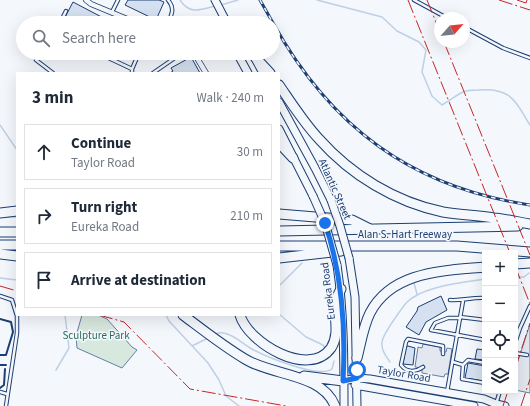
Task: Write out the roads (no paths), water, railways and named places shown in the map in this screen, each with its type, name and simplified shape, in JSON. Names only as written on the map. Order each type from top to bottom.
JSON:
[{"type":"highway","points":[[258,60],[269,72]]},
{"type":"highway","points":[[280,87],[310,130],[327,148],[372,184],[405,200],[443,212],[530,224]]},
{"type":"highway","points":[[280,144],[293,158]]},
{"type":"highway","points":[[0,213],[16,211]]},
{"type":"highway","points":[[280,214],[352,220],[371,229]]},
{"type":"highway","name":"Alan S. Hart Freeway","points":[[280,231],[530,224]]},
{"type":"highway","points":[[0,232],[16,232]]},
{"type":"highway","points":[[0,245],[16,245]]},
{"type":"highway","name":"Alan S. Hart Freeway","points":[[280,246],[457,246],[530,252]]},
{"type":"highway","points":[[280,258],[388,246]]},
{"type":"highway","points":[[0,254],[16,256]]},
{"type":"highway","points":[[518,264],[530,263]]},
{"type":"highway","points":[[357,358],[369,314],[379,299],[409,279],[424,274],[482,267]]},
{"type":"highway","points":[[240,316],[241,320],[249,332],[274,350],[294,359],[313,360],[327,352],[335,340],[335,301],[341,289]]},
{"type":"highway","points":[[184,316],[246,360],[260,367],[316,384],[330,397],[335,406]]},
{"type":"highway","points":[[279,373],[343,381]]},
{"type":"main road","points":[[215,0],[223,16]]},
{"type":"main road","points":[[241,60],[247,72]]},
{"type":"main road","points":[[256,60],[262,72]]},
{"type":"main road","name":"Atlantic Street","points":[[280,104],[331,200],[345,240],[356,297],[357,386]]},
{"type":"main road","points":[[280,131],[293,158]]},
{"type":"main road","name":"Eureka Road","points":[[293,158],[313,196],[330,238],[337,265],[341,289],[344,342],[344,406]]},
{"type":"main road","name":"Taylor Road","points":[[343,381],[357,378],[370,379],[484,399],[506,406]]},
{"type":"main road","name":"Taylor Road","points":[[343,381],[357,386],[474,406]]},
{"type":"main road","points":[[357,386],[357,406]]},
{"type":"main road","name":"Taylor Road","points":[[488,406],[496,404]]},
{"type":"street","points":[[86,0],[91,4],[121,16]]},
{"type":"street","points":[[198,60],[205,72]]},
{"type":"lane","points":[[112,12],[118,0]]},
{"type":"lane","points":[[168,0],[172,5],[173,10],[171,16]]},
{"type":"lane","points":[[414,0],[436,12]]},
{"type":"lane","points":[[64,16],[66,11]]},
{"type":"lane","points":[[470,30],[503,48],[530,58]]},
{"type":"lane","points":[[36,60],[52,72]]},
{"type":"lane","points":[[113,60],[132,69],[136,60]]},
{"type":"lane","points":[[154,72],[172,60]]},
{"type":"lane","points":[[0,296],[12,300],[16,316],[17,333],[6,406]]},
{"type":"lane","points":[[450,300],[482,298]]},
{"type":"lane","points":[[447,392],[463,300]]},
{"type":"lane","points":[[518,334],[530,306]]},
{"type":"lane","points":[[482,320],[448,318],[435,323],[431,330],[482,339]]},
{"type":"lane","points":[[423,367],[413,371],[403,368],[401,365],[408,339],[443,346],[443,354]]},
{"type":"lane","points":[[518,354],[527,355]]},
{"type":"lane","points":[[482,362],[468,360],[463,365],[462,379],[482,382]]},
{"type":"lane","points":[[452,362],[463,365]]},
{"type":"lane","points":[[0,392],[7,394]]},
{"type":"lane","points":[[496,404],[499,394]]},
{"type":"waterway","points":[[180,0],[184,5],[192,10],[200,10],[215,6]]},
{"type":"waterway","points":[[221,5],[238,0]]},
{"type":"waterway","points":[[317,0],[382,17],[397,31],[419,42],[426,50],[422,72],[432,96],[442,105],[466,91],[498,91],[511,97],[530,125]]},
{"type":"waterway","points":[[0,125],[16,149]]},
{"type":"waterway","points":[[4,217],[16,217]]},
{"type":"waterway","points":[[280,285],[302,263]]},
{"type":"waterway","points":[[518,277],[524,277],[529,273]]},
{"type":"waterway","points":[[0,278],[16,280]]},
{"type":"waterway","points":[[390,362],[383,350],[383,338],[388,328],[406,303],[413,297],[432,289],[482,279]]},
{"type":"waterway","points":[[414,283],[417,294]]},
{"type":"waterway","points":[[280,315],[306,337],[323,345],[325,348]]},
{"type":"waterway","points":[[56,370],[69,348],[65,316]]},
{"type":"waterway","points":[[166,316],[169,321],[208,363],[219,380],[226,396],[239,406]]},
{"type":"waterway","points":[[215,334],[228,334],[257,352],[304,369],[325,371],[332,369],[334,361]]},
{"type":"waterway","points":[[192,346],[208,338]]},
{"type":"railway","points":[[260,0],[269,16]]},
{"type":"railway","points":[[280,34],[296,60],[321,93],[348,122],[379,146],[412,167],[448,184],[487,196],[530,205]]},
{"type":"park label","name":"Sculpture Park","points":[[96,335]]}]
